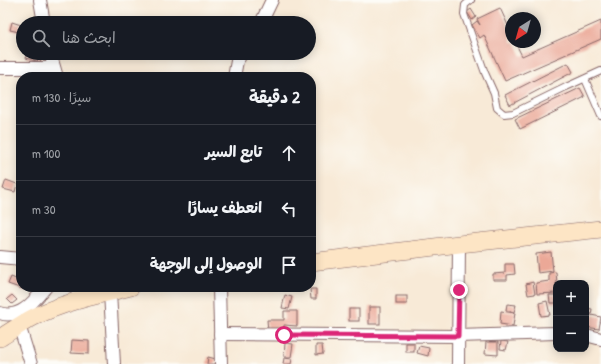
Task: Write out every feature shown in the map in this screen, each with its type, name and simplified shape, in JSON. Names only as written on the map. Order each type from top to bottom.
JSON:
[{"type":"main road","points":[[316,261],[601,229]]},
{"type":"main road","points":[[0,338],[19,325],[57,307],[78,294],[110,292]]},
{"type":"street","points":[[40,0],[43,16]]},
{"type":"street","points":[[264,16],[272,0]]},
{"type":"street","points":[[52,60],[56,72]]},
{"type":"street","points":[[235,72],[238,60]]},
{"type":"street","points":[[0,68],[45,72]]},
{"type":"street","points":[[458,364],[459,244]]},
{"type":"street","points":[[0,257],[16,258]]},
{"type":"street","points":[[0,314],[11,316],[17,314],[26,308],[41,292]]},
{"type":"street","points":[[110,292],[114,364]]},
{"type":"street","points":[[219,292],[221,364]]},
{"type":"street","points":[[19,325],[30,364]]},
{"type":"street","points":[[220,334],[458,336],[553,333]]},
{"type":"street","points":[[589,336],[601,339]]},
{"type":"lane","points":[[471,0],[465,5],[464,14],[485,73],[494,92],[497,108],[500,111],[508,114],[513,113],[601,72]]},
{"type":"lane","points":[[585,79],[601,116]]},
{"type":"building","points":[[500,8],[505,19],[505,48],[518,48],[522,56],[601,21],[601,39],[505,81],[484,35],[480,38],[472,25],[477,21],[480,25],[477,19]]},
{"type":"building","points":[[471,9],[476,17],[472,20],[467,12]]},
{"type":"building","points":[[12,22],[16,23],[16,31],[10,30]]},
{"type":"building","points":[[568,63],[573,72],[510,105],[505,95]]},
{"type":"building","points":[[580,88],[585,97],[520,129],[515,119]]},
{"type":"building","points":[[6,180],[16,184],[15,192],[3,189]]},
{"type":"building","points":[[551,252],[553,271],[538,273],[536,254]]},
{"type":"building","points":[[505,264],[514,264],[515,274],[507,275],[507,280],[493,280],[493,274],[505,273]]},
{"type":"building","points":[[556,272],[557,280],[553,280],[553,293],[537,294],[536,283],[549,281],[549,273]]},
{"type":"building","points":[[11,277],[16,279],[16,287],[8,284]]},
{"type":"building","points":[[533,282],[535,294],[528,295],[526,284]]},
{"type":"building","points":[[310,292],[316,292],[316,299],[311,299]]},
{"type":"building","points":[[12,295],[17,300],[12,304],[7,299]]},
{"type":"building","points":[[285,295],[292,297],[289,309],[282,308]]},
{"type":"building","points":[[549,295],[553,295],[553,303],[550,303]]},
{"type":"building","points":[[396,296],[407,296],[407,304],[396,304]]},
{"type":"building","points":[[547,301],[550,315],[541,316],[539,303]]},
{"type":"building","points":[[507,304],[516,305],[514,312],[506,310]]},
{"type":"building","points":[[369,307],[380,307],[380,324],[369,324]]},
{"type":"building","points":[[589,308],[592,309],[591,315],[601,317],[599,329],[589,327]]},
{"type":"building","points":[[349,309],[359,309],[359,321],[349,321]]},
{"type":"building","points":[[284,311],[297,311],[297,326],[284,325],[284,331],[268,331],[267,320],[284,320]]},
{"type":"building","points":[[501,311],[515,313],[513,326],[500,324]]},
{"type":"building","points":[[72,340],[89,341],[89,354],[71,353]]},
{"type":"building","points":[[501,341],[508,342],[506,350],[500,349]]},
{"type":"building","points":[[486,342],[498,342],[498,355],[485,354]]},
{"type":"building","points":[[285,343],[293,344],[291,357],[284,357]]},
{"type":"building","points":[[406,343],[414,343],[414,352],[406,352]]},
{"type":"building","points":[[316,345],[322,345],[323,354],[316,355]]},
{"type":"building","points":[[419,346],[429,348],[428,356],[417,353]]},
{"type":"building","points":[[208,357],[216,359],[215,364],[207,364]]},
{"type":"building","points":[[284,358],[292,359],[291,364],[283,364]]},
{"type":"route","points":[[284,335],[458,336],[459,290]]}]
